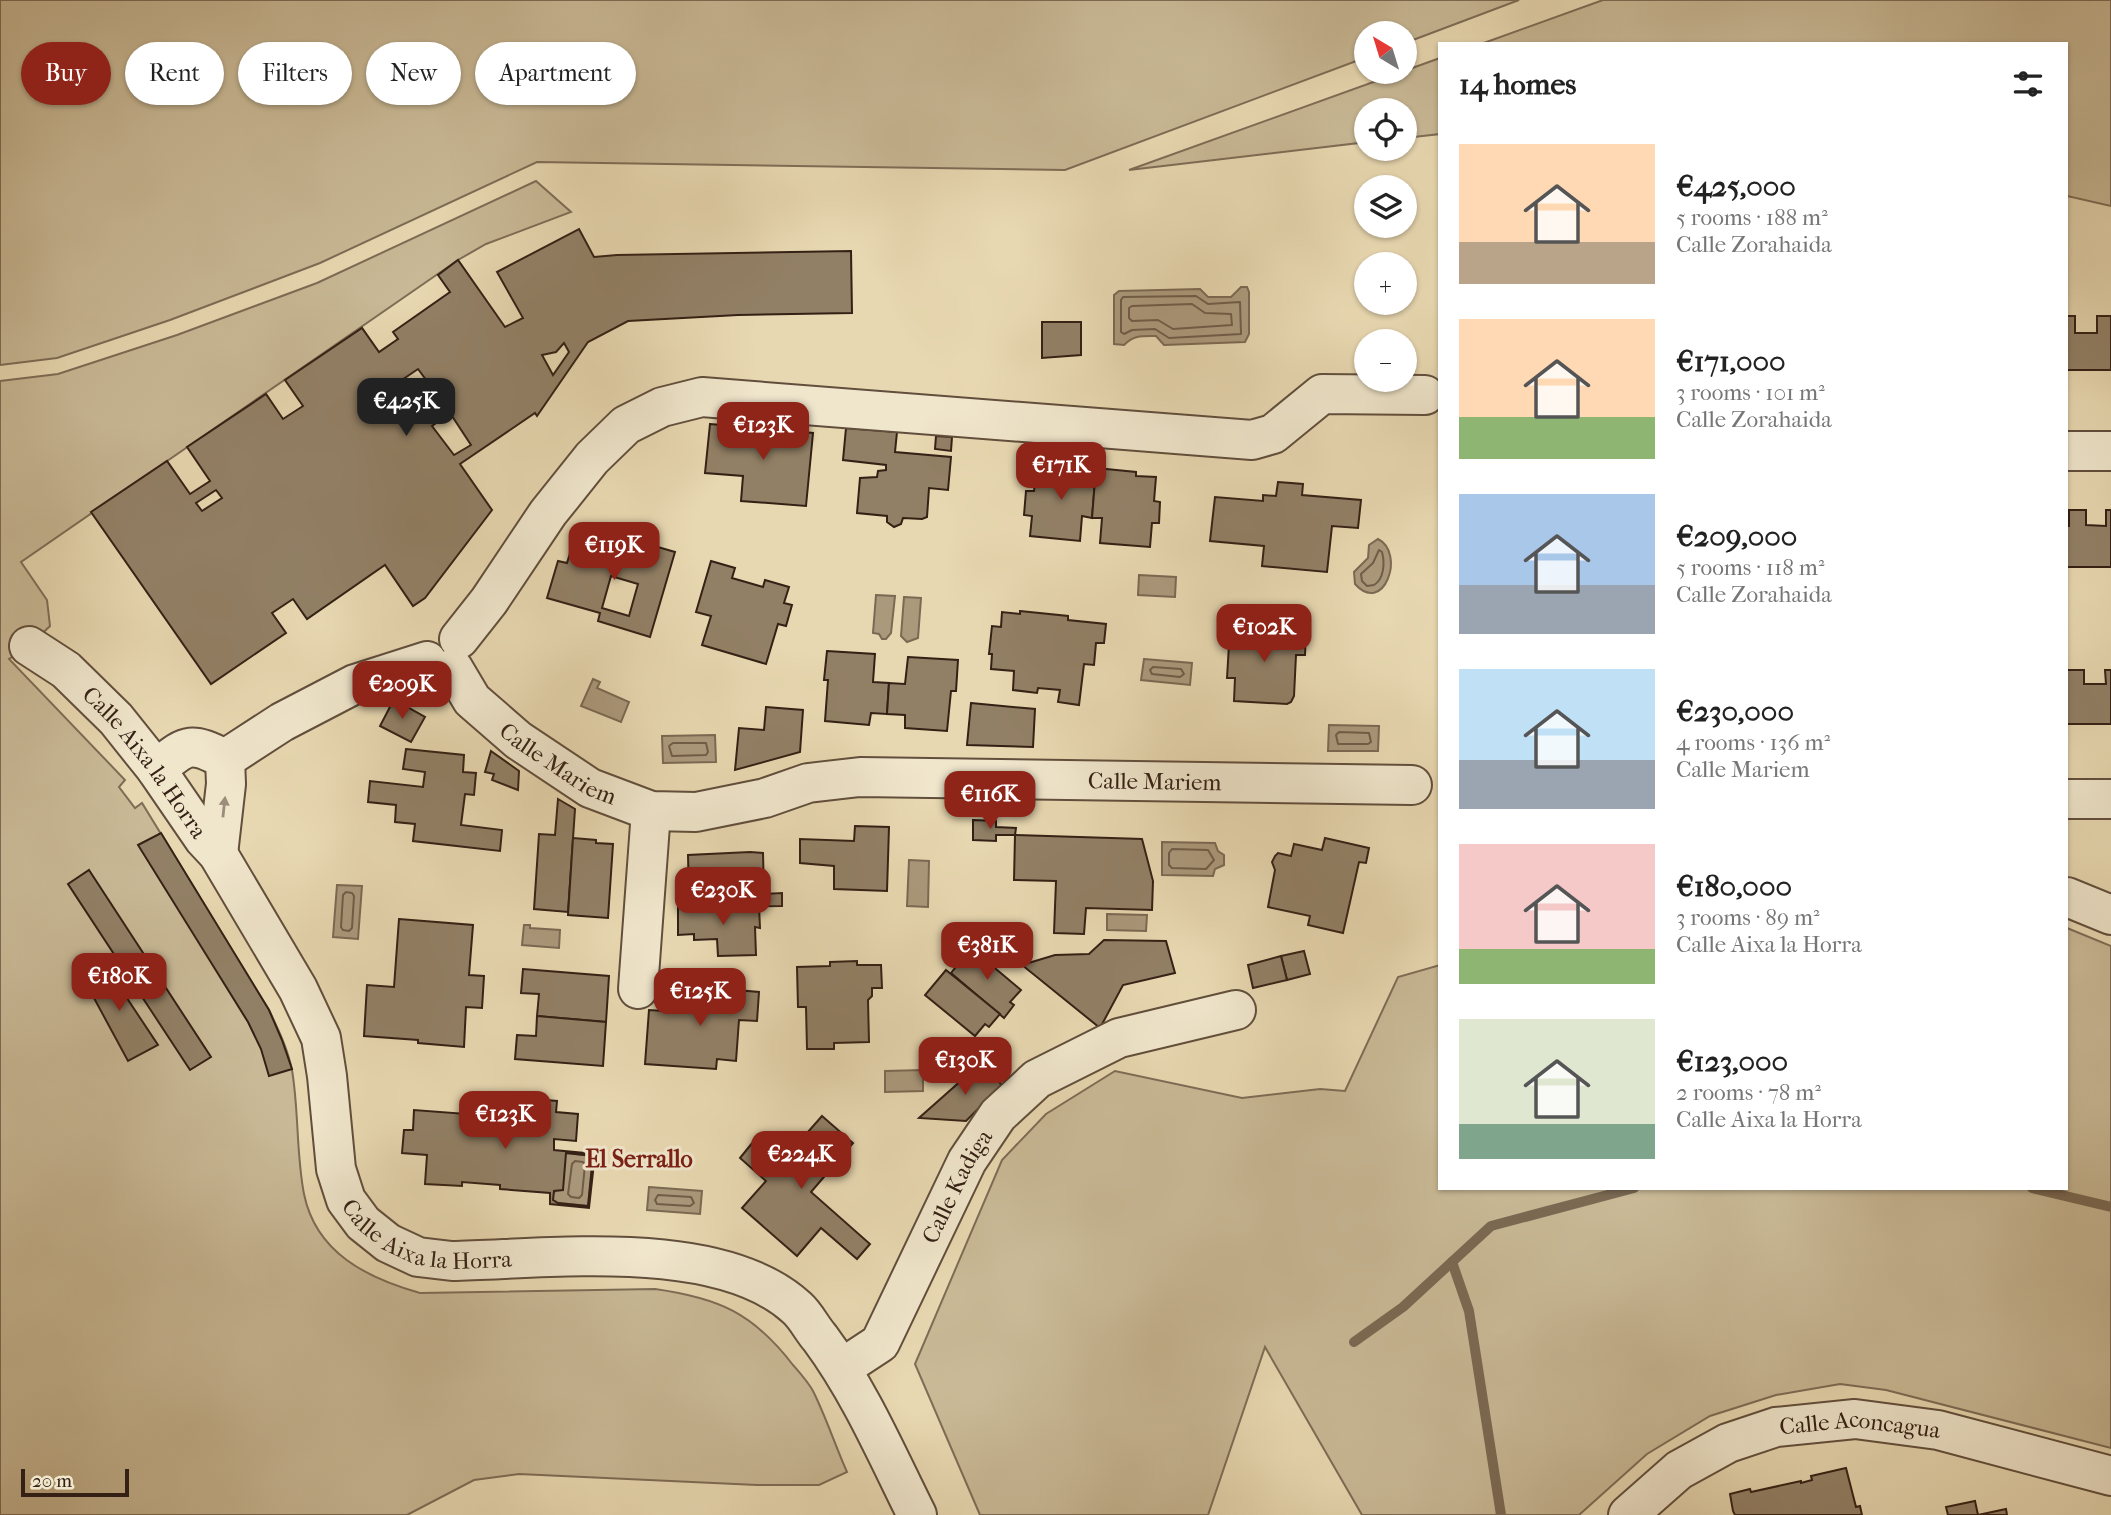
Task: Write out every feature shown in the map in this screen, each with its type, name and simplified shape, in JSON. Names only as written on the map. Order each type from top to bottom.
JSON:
[{"type":"street","points":[[225,759],[282,722],[355,684],[446,656],[489,601],[548,513],[593,458],[626,425],[662,407],[702,397],[1252,440],[1273,434],[1322,394],[1425,395]]},
{"type":"street","points":[[2068,451],[2111,452]]},
{"type":"street","name":"Calle Aixa la Horra","points":[[29,646],[66,670],[116,719],[156,769],[204,839],[218,854],[298,989],[321,1038],[336,1169],[346,1200],[363,1223],[388,1243],[418,1257],[452,1261],[656,1258],[707,1265],[755,1280],[797,1309],[842,1368],[917,1515]]},
{"type":"street","name":"Calle Mariem","points":[[446,656],[472,700],[517,740],[590,788],[651,811],[696,812],[765,797],[808,783],[860,777],[1412,785]]},
{"type":"street","points":[[156,769],[183,748],[203,748],[225,759]]},
{"type":"street","points":[[218,854],[226,784],[225,759]]},
{"type":"street","points":[[2068,799],[2111,799]]},
{"type":"street","points":[[638,989],[651,811]]},
{"type":"street","points":[[2068,897],[2111,915]]},
{"type":"street","name":"Calle Kadiga","points":[[842,1368],[880,1343],[967,1161],[998,1115],[1037,1079],[1119,1038],[1236,1010]]},
{"type":"street","name":"Calle Aconcagua","points":[[1628,1515],[1679,1470],[1728,1443],[1776,1426],[1855,1419],[1938,1430],[2111,1476]]},
{"type":"shaded area","points":[[0,0],[1519,0],[1418,38],[1418,21],[1354,21],[1354,62],[1065,170],[537,162],[320,263],[170,320],[57,358],[0,365]]},
{"type":"shaded area","points":[[1603,0],[2111,0],[2111,206],[2068,196],[2068,42],[1487,42]]},
{"type":"shaded area","points":[[1438,59],[1438,134],[1417,137],[1417,98],[1354,98],[1354,144],[1129,170],[1368,84],[1418,84],[1418,66]]},
{"type":"shaded area","points":[[536,181],[571,212],[486,244],[458,260],[21,562],[47,600],[50,626],[29,646],[9,659],[125,780],[119,787],[135,808],[142,803],[269,1010],[292,1070],[304,1194],[310,1215],[332,1247],[363,1271],[420,1293],[655,1289],[716,1303],[749,1320],[764,1332],[806,1381],[818,1401],[847,1472],[819,1485],[757,1485],[519,1474],[474,1480],[407,1515],[0,1515],[0,381],[58,374],[177,335],[317,283]]},
{"type":"shaded area","points":[[2068,928],[2111,946],[2111,1448],[1886,1390],[1840,1384],[1776,1395],[1710,1416],[1647,1454],[1579,1515],[1362,1515],[1265,1347],[1208,1515],[980,1515],[915,1364],[1002,1160],[1046,1114],[1115,1071],[1242,1098],[1320,1089],[1345,1091],[1398,977],[1438,966],[1438,1190],[2068,1190]]},
{"type":"water","points":[[1241,287],[1247,287],[1249,292],[1249,334],[1245,342],[1164,345],[1156,336],[1147,336],[1135,338],[1124,345],[1114,344],[1114,295],[1119,291],[1200,289],[1208,297],[1231,297]]},
{"type":"water","points":[[1378,539],[1386,546],[1391,568],[1382,588],[1375,592],[1365,592],[1355,584],[1354,572],[1368,558],[1369,545]]},
{"type":"water","points":[[1139,575],[1176,577],[1175,597],[1138,595]]},
{"type":"water","points":[[876,595],[895,596],[891,633],[886,639],[873,633]]},
{"type":"water","points":[[904,597],[921,598],[918,638],[907,642],[901,636]]},
{"type":"water","points":[[1144,659],[1192,663],[1190,685],[1141,680]]},
{"type":"water","points":[[593,679],[600,682],[597,688],[629,702],[621,722],[581,706]]},
{"type":"water","points":[[1329,725],[1379,726],[1378,751],[1328,751]]},
{"type":"water","points":[[715,735],[716,762],[663,763],[662,736]]},
{"type":"water","points":[[1162,842],[1215,843],[1218,851],[1224,855],[1224,865],[1215,869],[1213,876],[1162,875]]},
{"type":"water","points":[[909,860],[929,861],[928,907],[907,906]]},
{"type":"water","points":[[337,885],[362,886],[358,939],[333,937]]},
{"type":"water","points":[[1107,914],[1147,915],[1146,931],[1107,930]]},
{"type":"water","points":[[524,925],[530,925],[530,928],[560,930],[559,948],[522,945]]},
{"type":"water","points":[[923,1070],[923,1091],[885,1092],[885,1071]]},
{"type":"water","points":[[566,1153],[593,1156],[588,1206],[558,1203],[553,1200]]},
{"type":"water","points":[[649,1187],[702,1191],[700,1214],[647,1210]]},
{"type":"building","points":[[579,229],[594,257],[851,251],[852,313],[628,321],[588,342],[537,416],[535,413],[460,464],[492,510],[425,598],[413,606],[385,565],[307,619],[293,599],[272,613],[286,633],[211,684],[91,512],[167,461],[190,494],[210,481],[187,447],[266,394],[283,419],[303,406],[285,380],[362,328],[379,352],[398,339],[393,332],[450,292],[438,275],[458,260],[505,327],[523,318],[497,272]],"holes":[[[564,343],[569,352],[553,375],[542,355],[556,352]],[[418,369],[435,392],[416,405],[399,382]],[[450,413],[471,445],[454,455],[432,426]],[[216,490],[222,498],[202,511],[196,503]]]},
{"type":"building","points":[[2068,316],[2075,316],[2075,333],[2097,333],[2097,316],[2111,316],[2111,370],[2068,370]]},
{"type":"building","points":[[1042,322],[1081,322],[1081,355],[1042,358]]},
{"type":"building","points":[[710,424],[813,433],[806,506],[741,501],[743,476],[705,473]]},
{"type":"building","points":[[846,428],[897,432],[895,452],[951,457],[948,490],[929,488],[927,517],[903,518],[901,524],[894,527],[887,522],[887,516],[857,513],[860,478],[877,477],[878,471],[886,470],[886,465],[843,460]]},
{"type":"building","points":[[936,436],[952,437],[951,451],[935,449]]},
{"type":"building","points":[[1056,465],[1096,468],[1092,518],[1082,516],[1080,541],[1030,536],[1032,516],[1024,515],[1026,491],[1034,491],[1036,473],[1055,475]]},
{"type":"building","points":[[1096,468],[1156,477],[1154,501],[1160,502],[1159,523],[1152,523],[1150,547],[1100,543],[1102,518],[1092,518]]},
{"type":"building","points":[[1278,482],[1303,484],[1302,495],[1361,500],[1358,528],[1332,526],[1327,572],[1262,566],[1264,546],[1210,541],[1215,497],[1263,501],[1263,495],[1276,496]]},
{"type":"building","points":[[2069,510],[2086,510],[2086,525],[2106,526],[2106,510],[2111,510],[2111,567],[2068,567]]},
{"type":"building","points":[[583,533],[649,553],[651,545],[675,552],[650,637],[598,621],[600,613],[547,598],[558,561],[567,563],[571,550],[577,552]],"holes":[[[611,576],[638,584],[629,616],[602,608]]]},
{"type":"building","points":[[711,561],[735,568],[732,578],[763,587],[765,580],[789,587],[784,603],[792,605],[786,626],[778,624],[766,664],[702,645],[711,616],[696,612]]},
{"type":"building","points":[[1020,611],[1068,616],[1068,620],[1106,624],[1104,643],[1096,643],[1094,665],[1084,664],[1079,705],[1058,702],[1060,690],[1038,688],[1037,693],[1013,690],[1014,671],[991,669],[992,654],[989,654],[992,626],[1001,627],[1002,612],[1020,614]]},
{"type":"building","points":[[1230,628],[1306,631],[1305,655],[1296,655],[1294,696],[1291,702],[1234,701],[1235,678],[1227,678]]},
{"type":"building","points":[[827,651],[875,654],[873,682],[889,683],[887,714],[871,713],[869,725],[825,721],[828,680],[824,680]]},
{"type":"building","points":[[908,657],[958,660],[956,691],[951,691],[947,731],[905,728],[905,715],[887,714],[889,683],[905,684]]},
{"type":"building","points":[[2068,670],[2084,670],[2084,684],[2106,684],[2105,670],[2111,670],[2111,724],[2068,724]]},
{"type":"building","points":[[392,703],[400,703],[425,717],[411,742],[380,726]]},
{"type":"building","points":[[971,703],[1035,709],[1033,747],[967,745]]},
{"type":"building","points":[[766,707],[803,710],[800,752],[735,770],[739,728],[764,730]]},
{"type":"building","points":[[406,749],[464,755],[463,772],[476,773],[474,795],[465,794],[461,825],[502,830],[500,851],[413,841],[415,824],[395,822],[396,805],[368,802],[370,781],[423,787],[425,772],[403,769]]},
{"type":"building","points":[[491,751],[519,771],[518,790],[492,780],[494,774],[485,772]]},
{"type":"building","points":[[558,799],[575,809],[568,912],[534,909],[539,834],[555,835]]},
{"type":"building","points":[[973,820],[996,821],[996,827],[1016,828],[1015,835],[996,835],[996,841],[973,840]]},
{"type":"building","points":[[855,826],[889,827],[887,891],[834,889],[834,866],[800,863],[800,839],[854,841]]},
{"type":"building","points":[[161,833],[269,1010],[292,1069],[269,1076],[261,1049],[248,1022],[138,845]]},
{"type":"building","points":[[1015,835],[1142,839],[1153,881],[1152,910],[1086,908],[1084,934],[1054,933],[1056,881],[1014,880]]},
{"type":"building","points":[[573,838],[613,844],[608,918],[568,915]]},
{"type":"building","points":[[1325,838],[1369,848],[1366,863],[1359,862],[1343,933],[1308,925],[1310,916],[1268,907],[1275,870],[1272,862],[1275,856],[1278,853],[1291,856],[1294,844],[1322,850]]},
{"type":"building","points":[[763,853],[764,894],[782,893],[782,906],[699,907],[699,896],[689,897],[688,855]]},
{"type":"building","points":[[89,870],[211,1057],[190,1070],[68,884]]},
{"type":"building","points":[[759,906],[760,928],[755,927],[756,955],[718,956],[717,939],[694,940],[694,934],[678,935],[678,908]]},
{"type":"building","points":[[399,919],[473,925],[469,975],[484,976],[482,1008],[466,1007],[464,1047],[364,1036],[367,985],[394,987]]},
{"type":"building","points":[[1104,940],[1166,941],[1175,973],[1123,985],[1100,1028],[1022,965],[1055,955],[1089,954]]},
{"type":"building","points":[[971,948],[1021,990],[1010,1002],[1014,1005],[1004,1018],[951,973]]},
{"type":"building","points":[[1304,951],[1310,974],[1287,980],[1281,956]]},
{"type":"building","points":[[1281,956],[1287,980],[1253,988],[1248,965]]},
{"type":"building","points":[[857,961],[857,965],[881,965],[882,988],[872,988],[872,996],[868,1000],[869,1042],[834,1043],[834,1049],[807,1049],[806,1007],[798,1007],[797,967],[830,966],[830,962]]},
{"type":"building","points":[[103,962],[158,1045],[128,1061],[81,974]]},
{"type":"building","points":[[523,969],[609,976],[606,1022],[537,1016],[539,994],[521,993]]},
{"type":"building","points":[[946,970],[1000,1014],[989,1027],[985,1024],[975,1036],[925,995]]},
{"type":"building","points":[[690,986],[759,992],[757,1021],[739,1020],[736,1061],[717,1059],[716,1069],[645,1064],[649,1010],[664,1011],[665,1003],[689,1005]]},
{"type":"building","points":[[537,1016],[606,1022],[603,1066],[515,1059],[517,1035],[536,1036]]},
{"type":"building","points":[[981,1063],[1002,1085],[966,1121],[919,1118]]},
{"type":"building","points":[[507,1097],[557,1101],[556,1112],[578,1114],[576,1141],[554,1139],[554,1150],[595,1154],[589,1208],[550,1204],[550,1193],[500,1189],[500,1185],[462,1182],[462,1186],[425,1184],[427,1155],[402,1153],[404,1130],[413,1130],[414,1110],[506,1117]],"holes":[[[566,1153],[593,1156],[588,1206],[558,1203],[553,1200],[554,1191],[563,1190]]]},
{"type":"building","points":[[822,1116],[853,1143],[811,1192],[870,1244],[857,1259],[821,1228],[797,1256],[742,1208],[766,1181],[740,1158],[753,1142],[779,1165]]},
{"type":"building","points":[[1846,1468],[1856,1507],[1860,1506],[1862,1515],[1735,1515],[1733,1511],[1730,1494],[1801,1483],[1812,1480],[1811,1476]]},
{"type":"building","points":[[1975,1501],[1978,1515],[1948,1515],[1946,1507]]},
{"type":"building","points":[[2006,1509],[2007,1515],[1978,1515]]},
{"type":"waterway","points":[[1354,1342],[1403,1307],[1491,1226],[1626,1190]]},
{"type":"waterway","points":[[2040,1190],[2111,1207]]},
{"type":"waterway","points":[[1452,1262],[1469,1311],[1501,1515]]},
{"type":"district","name":"El Serrallo","points":[[639,1159]]}]
